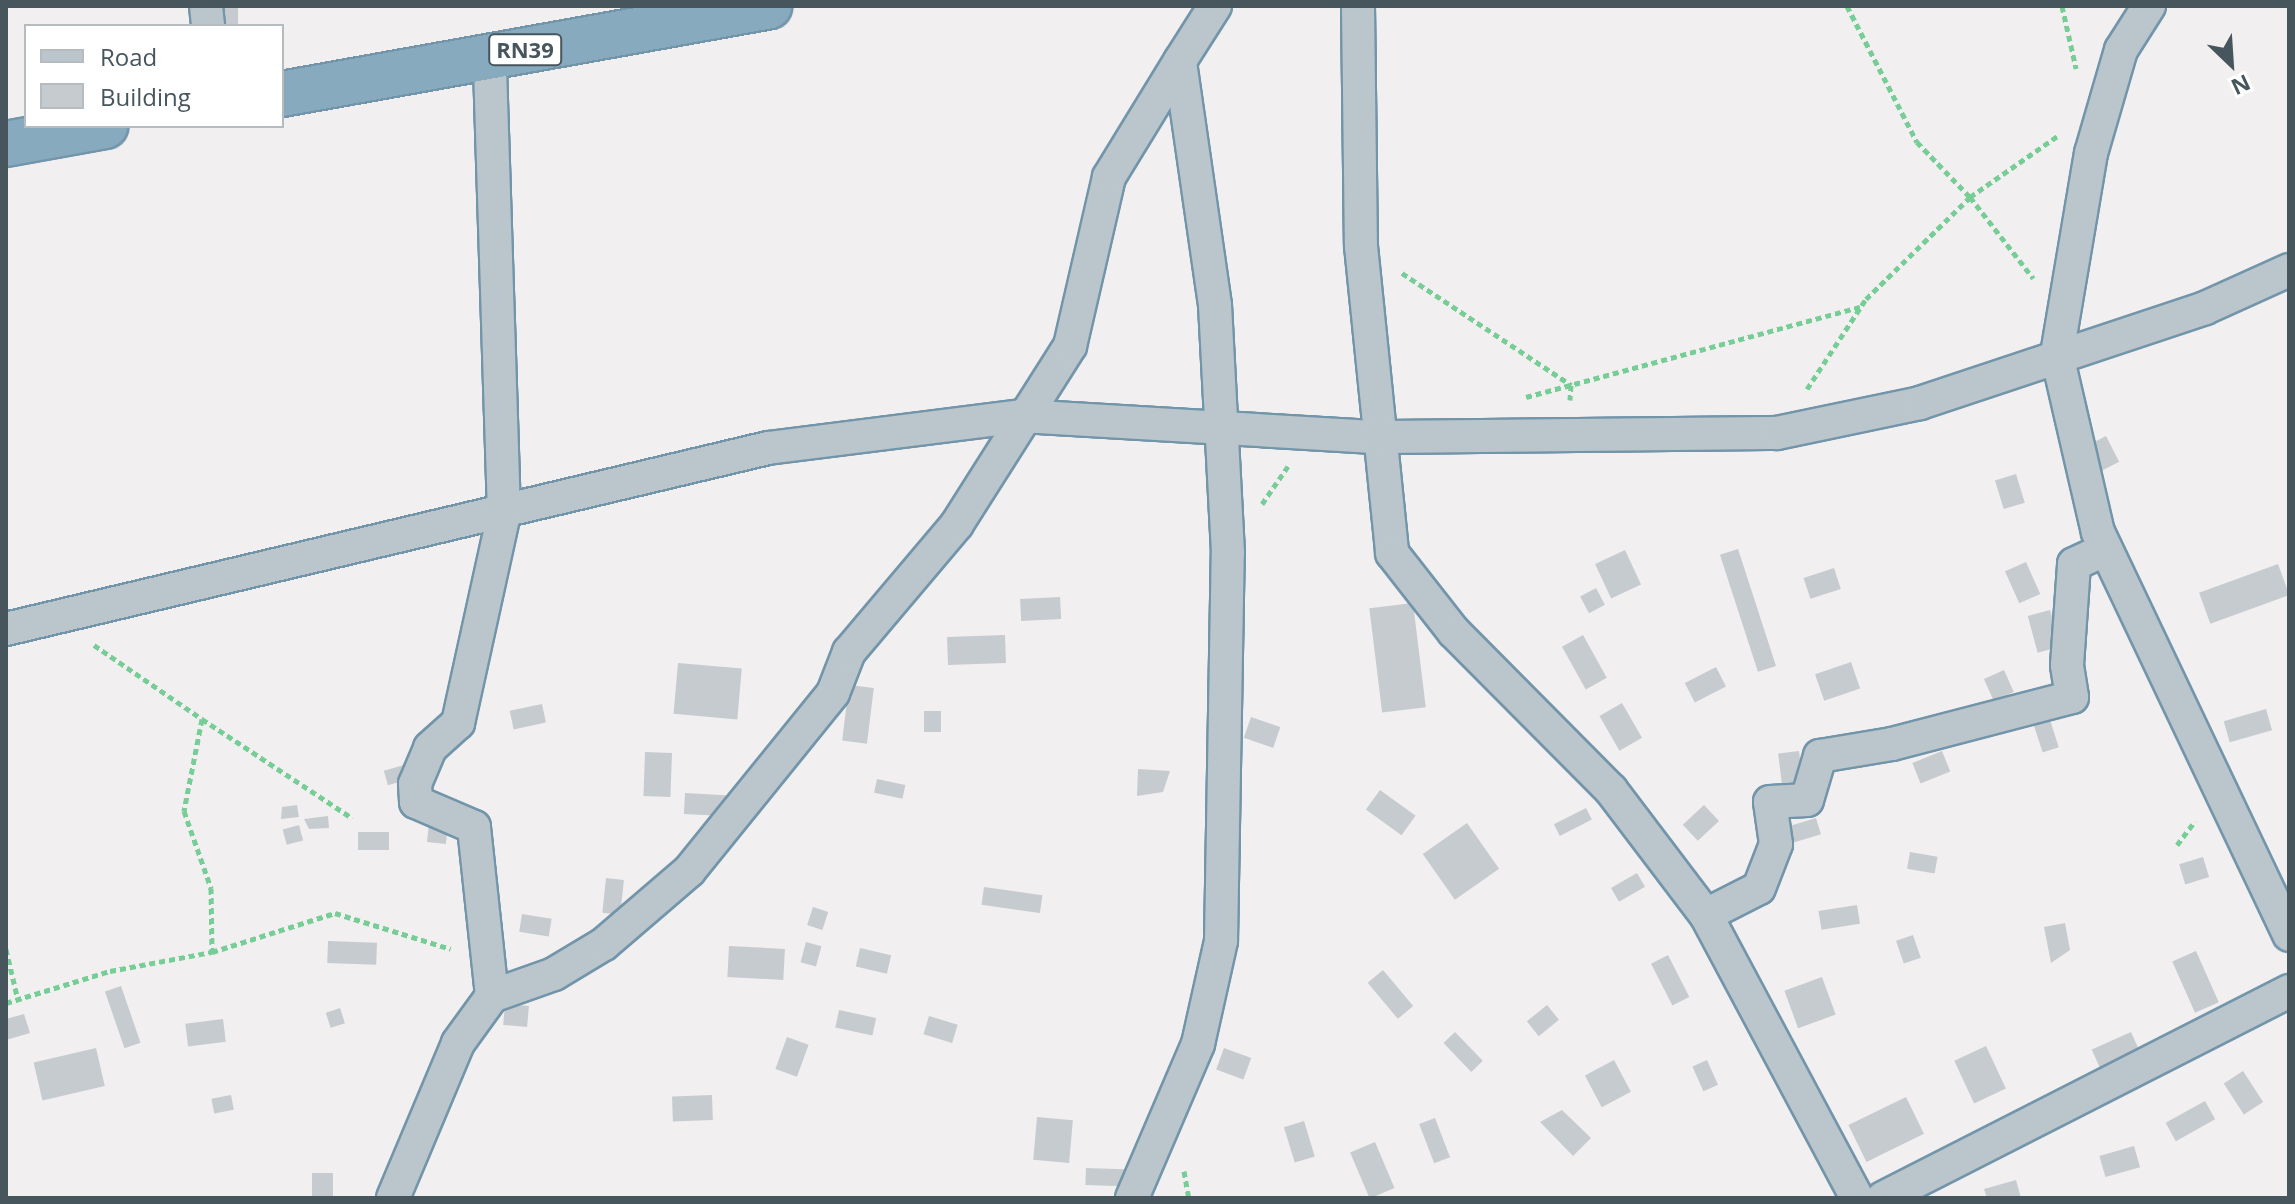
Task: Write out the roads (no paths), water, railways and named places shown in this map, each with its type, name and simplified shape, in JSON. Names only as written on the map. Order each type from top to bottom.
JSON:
[{"type":"highway","name":"RN39","points":[[284,94],[769,6]]},
{"type":"highway","points":[[6,144],[94,128]]},
{"type":"street","points":[[393,1198],[458,1043],[492,996],[554,974],[604,944],[689,871],[833,693],[849,652],[957,524],[1021,416],[1070,346],[1109,177],[1215,6]]},
{"type":"street","points":[[1358,6],[1361,246],[1377,437],[1392,553],[1454,632],[1611,790],[1706,915],[1857,1198]]},
{"type":"street","points":[[2149,6],[2121,50],[2091,153],[2057,355],[2106,549],[2289,935]]},
{"type":"street","points":[[490,57],[504,513],[458,723],[430,748],[415,784],[416,802],[474,827],[479,912],[492,996]]},
{"type":"street","points":[[1132,1198],[1198,1044],[1221,941],[1228,553],[1215,305],[1180,61]]},
{"type":"street","points":[[6,629],[768,448],[1021,416],[1221,425],[1377,437],[1777,433],[1920,403],[2205,308],[2289,270]]},
{"type":"street","points":[[1706,915],[1759,888],[1776,844],[1770,802],[1807,800],[1820,756],[1892,744],[2072,697],[2067,665],[2074,564],[2106,549]]},
{"type":"street","points":[[1883,1198],[2289,991]]}]
